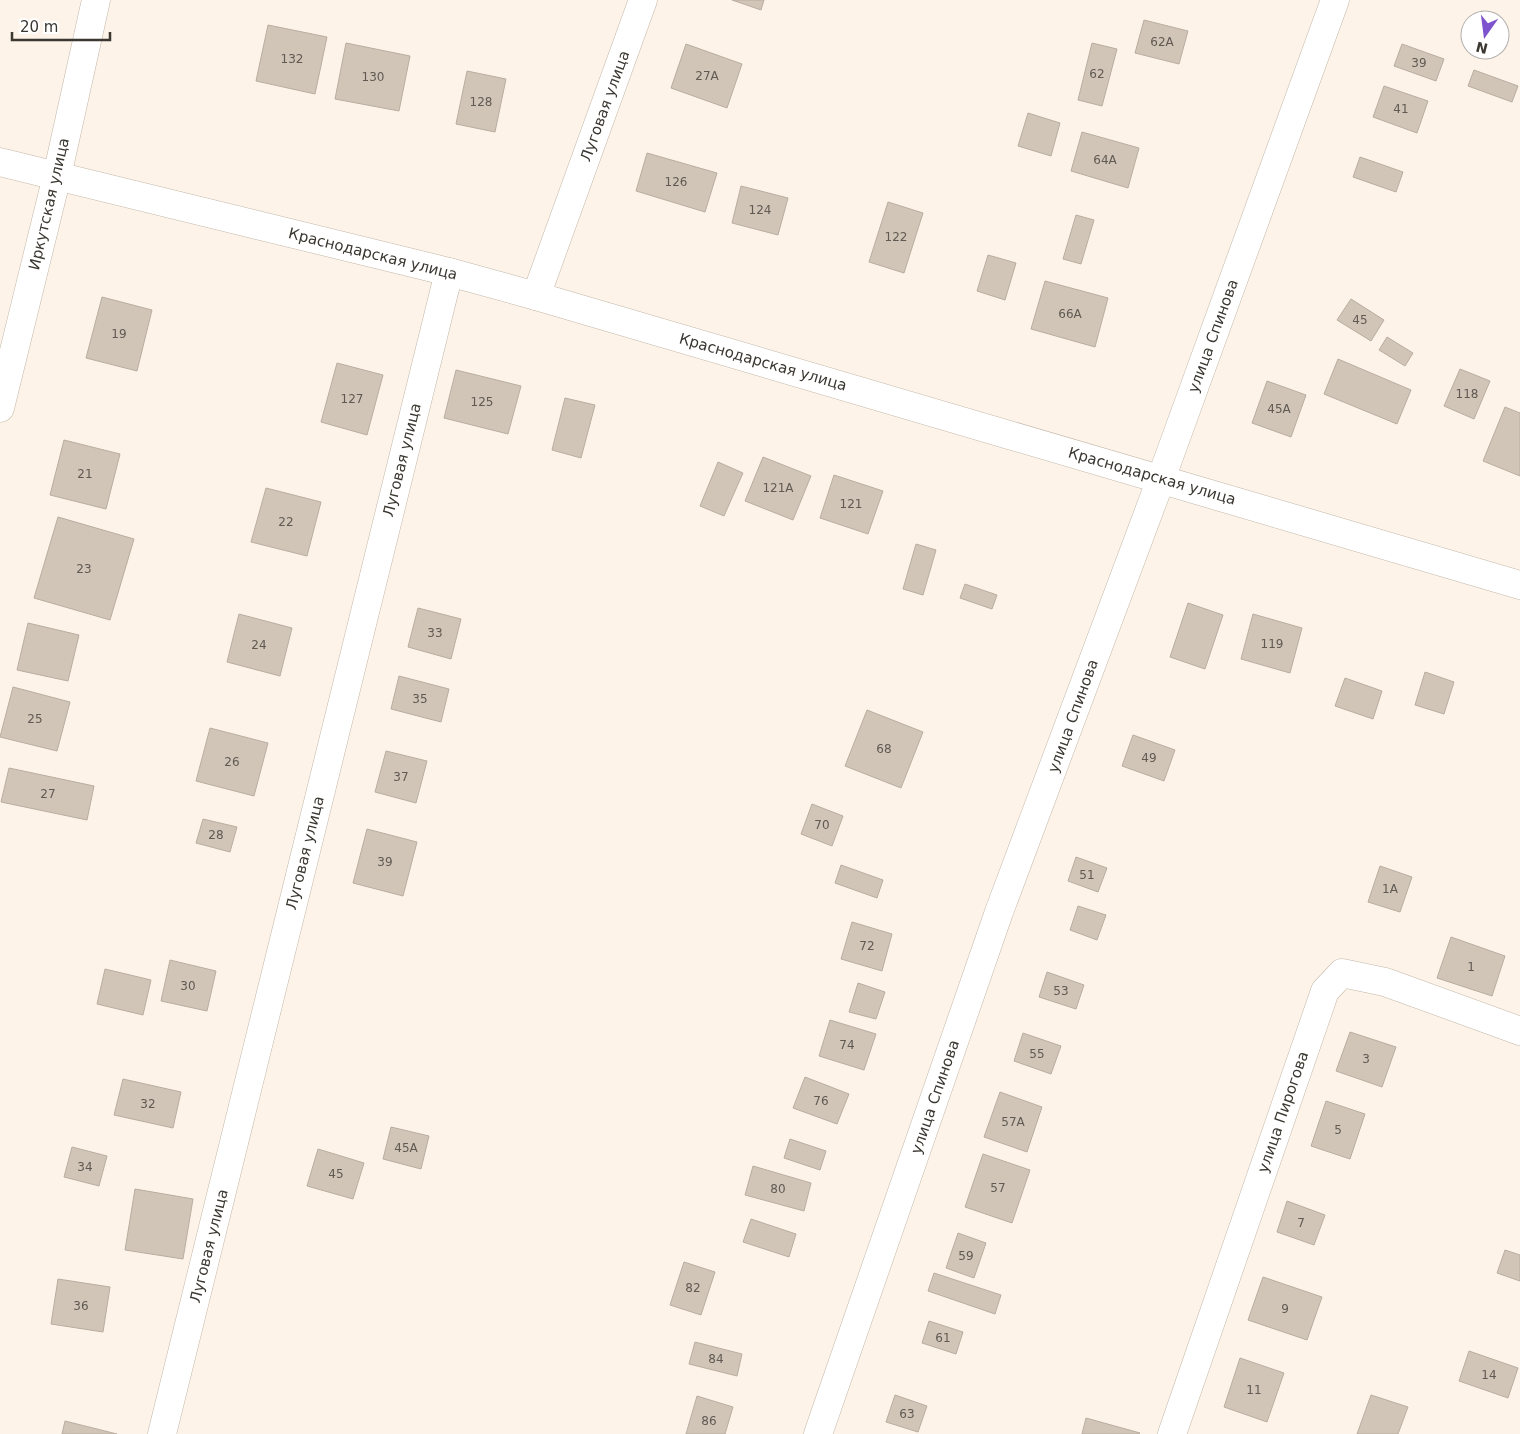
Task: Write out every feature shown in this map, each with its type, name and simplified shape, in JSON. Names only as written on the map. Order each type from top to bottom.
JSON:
[{"type":"street","name":"Иркутская улица","points":[[0,408],[57,176],[96,0]]},
{"type":"street","name":"Луговая улица","points":[[536,296],[643,0]]},
{"type":"street","name":"улица Спинова","points":[[818,1434],[999,912],[1161,479],[1335,0]]},
{"type":"street","name":"Краснодарская улица","points":[[0,162],[448,272],[536,296],[1520,585]]},
{"type":"street","name":"Луговая улица","points":[[162,1434],[448,272]]},
{"type":"street","name":"улица Пирогова","points":[[1172,1434],[1325,991],[1342,974],[1385,982],[1520,1031]]},
{"type":"building","points":[[732,0],[764,0],[761,10]]},
{"type":"building","points":[[1144,20],[1188,31],[1179,64],[1135,53]]},
{"type":"building","points":[[268,25],[327,37],[315,94],[256,81]]},
{"type":"building","points":[[346,43],[410,56],[399,111],[335,99]]},
{"type":"building","points":[[1092,43],[1117,49],[1102,106],[1078,100]]},
{"type":"building","points":[[686,44],[742,64],[727,108],[671,88]]},
{"type":"building","points":[[1402,44],[1444,59],[1436,81],[1394,66]]},
{"type":"building","points":[[1474,70],[1518,86],[1512,102],[1468,86]]},
{"type":"building","points":[[467,71],[506,79],[495,132],[456,124]]},
{"type":"building","points":[[1384,86],[1428,101],[1417,133],[1373,117]]},
{"type":"building","points":[[1028,113],[1060,123],[1051,156],[1018,146]]},
{"type":"building","points":[[1082,132],[1139,148],[1128,188],[1071,171]]},
{"type":"building","points":[[647,153],[717,173],[705,212],[636,191]]},
{"type":"building","points":[[1360,157],[1403,172],[1396,192],[1353,177]]},
{"type":"building","points":[[741,186],[788,198],[778,235],[732,223]]},
{"type":"building","points":[[888,202],[923,213],[904,273],[869,262]]},
{"type":"building","points":[[1076,215],[1094,220],[1081,264],[1063,259]]},
{"type":"building","points":[[988,255],[1016,263],[1005,300],[977,291]]},
{"type":"building","points":[[1045,281],[1108,298],[1095,347],[1031,329]]},
{"type":"building","points":[[102,297],[152,310],[137,371],[86,358]]},
{"type":"building","points":[[1351,299],[1384,320],[1371,341],[1337,320]]},
{"type":"building","points":[[1387,337],[1413,353],[1405,366],[1379,350]]},
{"type":"building","points":[[1338,359],[1411,390],[1397,424],[1324,394]]},
{"type":"building","points":[[337,363],[383,375],[367,435],[321,422]]},
{"type":"building","points":[[1460,369],[1490,381],[1474,419],[1444,406]]},
{"type":"building","points":[[456,370],[521,386],[508,434],[444,418]]},
{"type":"building","points":[[1267,381],[1306,395],[1291,437],[1252,423]]},
{"type":"building","points":[[565,398],[595,405],[581,458],[552,450]]},
{"type":"building","points":[[1505,407],[1520,413],[1520,476],[1483,461]]},
{"type":"building","points":[[64,440],[120,454],[106,509],[50,495]]},
{"type":"building","points":[[763,457],[811,476],[793,520],[745,501]]},
{"type":"building","points":[[718,462],[743,473],[724,516],[700,506]]},
{"type":"building","points":[[834,475],[883,491],[868,534],[820,518]]},
{"type":"building","points":[[266,488],[321,502],[307,556],[251,542]]},
{"type":"building","points":[[58,517],[134,539],[110,620],[34,598]]},
{"type":"building","points":[[916,544],[936,550],[923,595],[903,589]]},
{"type":"building","points":[[965,584],[997,595],[992,609],[960,598]]},
{"type":"building","points":[[1188,603],[1223,615],[1205,669],[1170,657]]},
{"type":"building","points":[[418,608],[461,619],[451,659],[408,647]]},
{"type":"building","points":[[239,614],[292,628],[280,676],[227,662]]},
{"type":"building","points":[[1253,614],[1302,628],[1290,673],[1241,659]]},
{"type":"building","points":[[28,623],[79,635],[68,681],[17,670]]},
{"type":"building","points":[[1425,672],[1454,682],[1444,714],[1415,705]]},
{"type":"building","points":[[399,676],[449,689],[441,722],[391,709]]},
{"type":"building","points":[[1345,678],[1382,691],[1373,719],[1335,706]]},
{"type":"building","points":[[13,687],[70,702],[57,751],[0,737]]},
{"type":"building","points":[[867,710],[923,732],[901,788],[845,766]]},
{"type":"building","points":[[210,728],[268,743],[254,796],[196,781]]},
{"type":"building","points":[[1133,735],[1175,750],[1164,781],[1122,766]]},
{"type":"building","points":[[386,751],[427,761],[416,803],[375,792]]},
{"type":"building","points":[[9,768],[94,786],[87,820],[1,802]]},
{"type":"building","points":[[812,804],[843,816],[832,846],[801,834]]},
{"type":"building","points":[[203,819],[237,827],[230,852],[196,843]]},
{"type":"building","points":[[367,829],[417,842],[403,896],[353,883]]},
{"type":"building","points":[[1076,857],[1107,868],[1098,892],[1068,881]]},
{"type":"building","points":[[841,865],[883,880],[877,898],[835,883]]},
{"type":"building","points":[[1380,866],[1412,877],[1400,912],[1368,902]]},
{"type":"building","points":[[1078,906],[1106,915],[1097,940],[1070,930]]},
{"type":"building","points":[[852,922],[892,934],[882,971],[841,959]]},
{"type":"building","points":[[1451,937],[1505,956],[1492,996],[1437,978]]},
{"type":"building","points":[[170,960],[216,971],[207,1011],[161,1001]]},
{"type":"building","points":[[105,969],[151,980],[143,1015],[97,1004]]},
{"type":"building","points":[[1047,972],[1084,985],[1076,1009],[1039,997]]},
{"type":"building","points":[[858,983],[885,992],[876,1019],[849,1012]]},
{"type":"building","points":[[830,1020],[876,1034],[864,1070],[819,1056]]},
{"type":"building","points":[[1350,1032],[1396,1047],[1382,1087],[1336,1071]]},
{"type":"building","points":[[1023,1033],[1061,1046],[1051,1074],[1014,1061]]},
{"type":"building","points":[[805,1077],[849,1094],[837,1124],[793,1108]]},
{"type":"building","points":[[123,1079],[181,1092],[173,1128],[114,1115]]},
{"type":"building","points":[[1000,1092],[1042,1107],[1027,1152],[984,1137]]},
{"type":"building","points":[[1326,1101],[1365,1114],[1350,1159],[1311,1146]]},
{"type":"building","points":[[391,1127],[429,1136],[421,1169],[383,1159]]},
{"type":"building","points":[[790,1139],[826,1151],[820,1170],[784,1158]]},
{"type":"building","points":[[72,1147],[107,1156],[99,1186],[64,1177]]},
{"type":"building","points":[[318,1149],[364,1163],[353,1199],[307,1186]]},
{"type":"building","points":[[983,1154],[1030,1170],[1012,1223],[965,1207]]},
{"type":"building","points":[[753,1166],[811,1183],[804,1211],[745,1195]]},
{"type":"building","points":[[135,1189],[193,1199],[183,1259],[125,1250]]},
{"type":"building","points":[[1287,1201],[1325,1215],[1314,1245],[1277,1232]]},
{"type":"building","points":[[751,1219],[796,1234],[789,1257],[743,1242]]},
{"type":"building","points":[[958,1233],[986,1243],[974,1278],[946,1268]]},
{"type":"building","points":[[1505,1250],[1520,1255],[1520,1281],[1497,1273]]},
{"type":"building","points":[[684,1262],[715,1272],[701,1315],[670,1305]]},
{"type":"building","points":[[934,1273],[1001,1295],[995,1314],[928,1291]]},
{"type":"building","points":[[1263,1277],[1322,1297],[1307,1340],[1248,1320]]},
{"type":"building","points":[[58,1279],[110,1287],[103,1332],[51,1324]]},
{"type":"building","points":[[929,1321],[963,1332],[956,1354],[922,1343]]},
{"type":"building","points":[[695,1342],[742,1354],[737,1376],[689,1364]]},
{"type":"building","points":[[1469,1351],[1518,1368],[1508,1398],[1459,1381]]},
{"type":"building","points":[[1240,1358],[1284,1373],[1267,1422],[1224,1407]]},
{"type":"building","points":[[895,1395],[927,1406],[918,1432],[886,1422]]},
{"type":"building","points":[[1371,1395],[1408,1407],[1398,1434],[1357,1434]]},
{"type":"building","points":[[697,1396],[733,1407],[725,1434],[686,1434]]},
{"type":"building","points":[[1086,1418],[1140,1433],[1082,1434]]},
{"type":"building","points":[[65,1421],[117,1434],[62,1434]]}]
